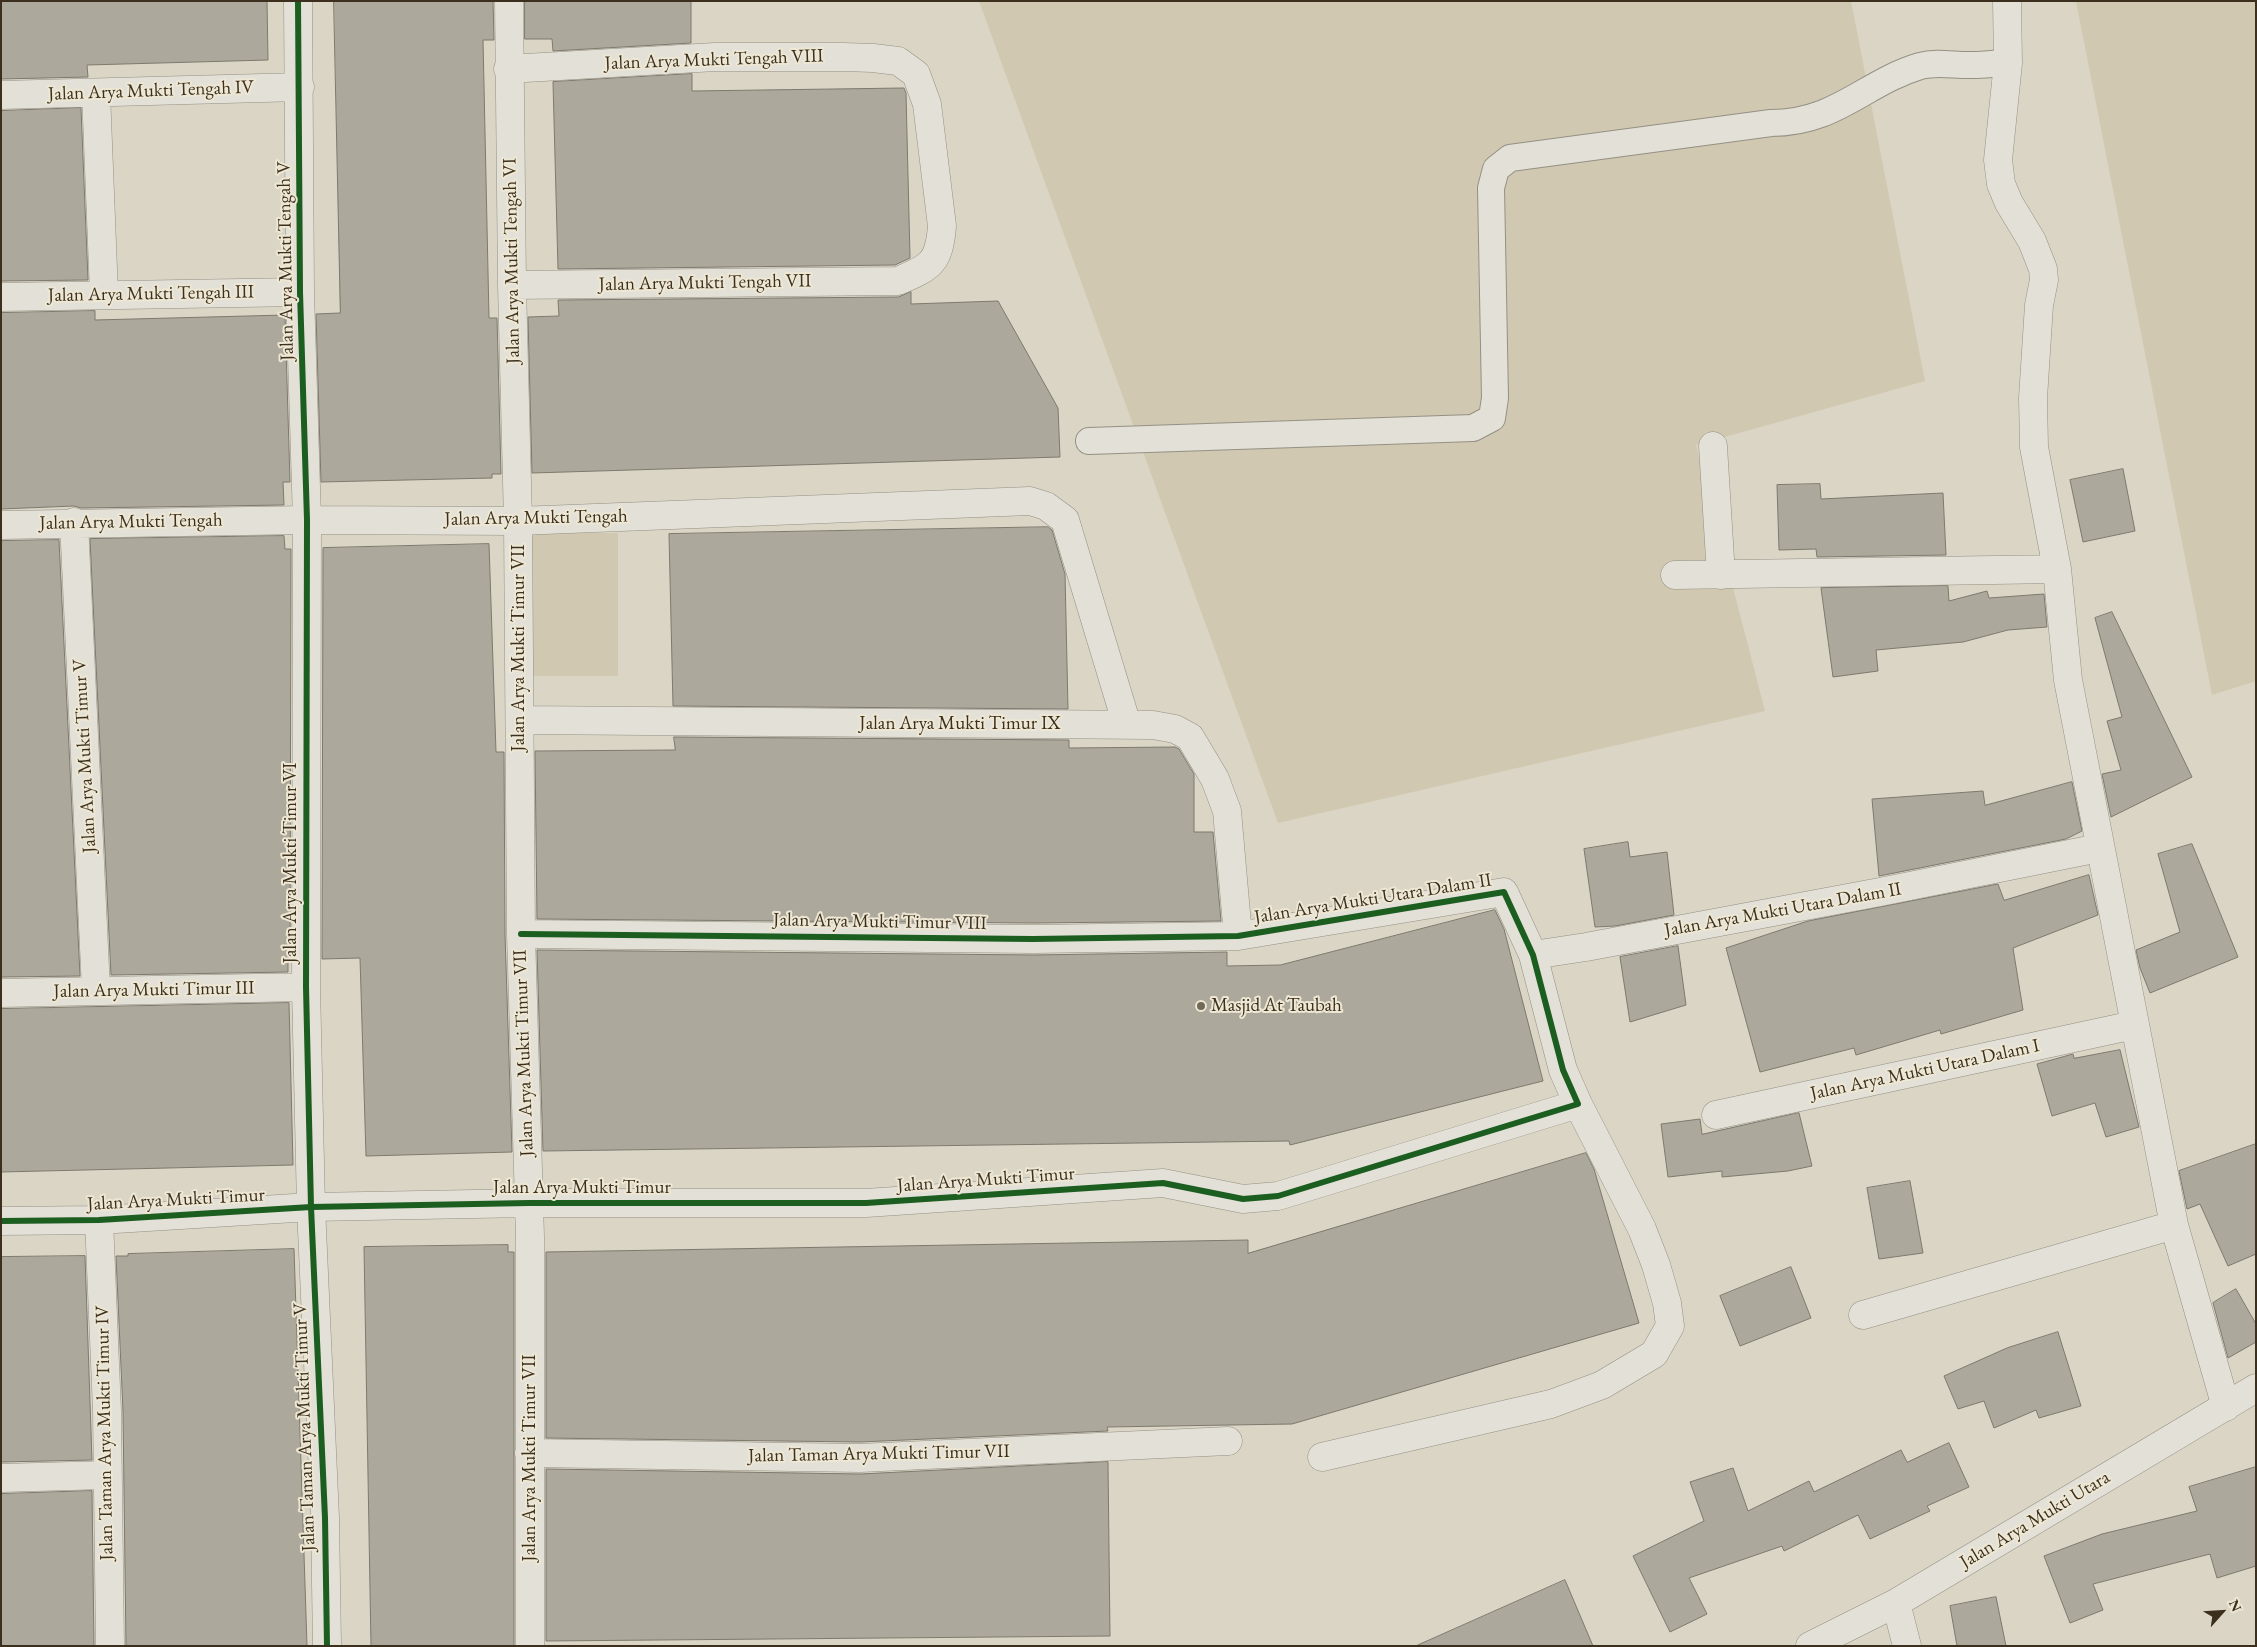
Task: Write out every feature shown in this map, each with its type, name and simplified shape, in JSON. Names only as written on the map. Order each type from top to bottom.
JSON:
[{"type":"street","name":"Jalan Arya Mukti Tengah V","points":[[298,1],[300,292],[307,520]]},
{"type":"street","name":"Jalan Arya Mukti Tengah VI","points":[[509,1],[508,69],[518,521]]},
{"type":"street","points":[[2007,1],[2008,63],[1998,160],[2002,184],[2009,203],[2032,241],[2043,269],[2044,280],[2039,304],[2033,398],[2034,447],[2057,569],[2068,680],[2099,848],[2174,1225],[2226,1407]]},
{"type":"street","name":"Jalan Arya Mukti Tengah VIII","points":[[508,69],[715,57],[843,57],[873,58],[898,62],[916,74],[927,104],[942,226],[941,241],[933,262],[925,269],[898,281]]},
{"type":"street","name":"Jalan Arya Mukti Tengah IV","points":[[1,95],[300,86]]},
{"type":"street","points":[[96,93],[104,294]]},
{"type":"street","name":"Jalan Arya Mukti Tengah VII","points":[[512,285],[898,281]]},
{"type":"street","name":"Jalan Arya Mukti Tengah III","points":[[1,296],[300,292]]},
{"type":"street","points":[[1714,446],[1721,575]]},
{"type":"street","name":"Jalan Arya Mukti Tengah","points":[[1,524],[307,520],[518,521],[959,504],[1012,500],[1030,501],[1046,506],[1065,520],[1127,725]]},
{"type":"street","name":"Jalan Arya Mukti Timur VI","points":[[307,520],[306,987],[311,1207]]},
{"type":"street","name":"Jalan Arya Mukti Timur VII","points":[[518,521],[521,934],[529,1203],[530,1646]]},
{"type":"street","name":"Jalan Arya Mukti Timur V","points":[[74,522],[96,990]]},
{"type":"street","points":[[1674,575],[2057,569]]},
{"type":"street","name":"Jalan Arya Mukti Timur IX","points":[[520,720],[1154,725],[1175,729],[1190,737],[1215,779],[1226,812],[1238,936]]},
{"type":"street","name":"Jalan Arya Mukti Utara Dalam II","points":[[1238,936],[1504,892],[1533,955],[1586,947],[1880,892],[2099,848]]},
{"type":"street","name":"Jalan Arya Mukti Timur VIII","points":[[521,934],[1033,939],[1238,936]]},
{"type":"street","points":[[1322,1457],[1551,1404],[1602,1385],[1654,1354],[1670,1326],[1667,1303],[1656,1265],[1642,1229],[1578,1104],[1563,1070],[1533,955]]},
{"type":"street","name":"Jalan Arya Mukti Timur III","points":[[1,993],[306,987]]},
{"type":"street","name":"Jalan Arya Mukti Utara Dalam I","points":[[1716,1115],[2134,1026]]},
{"type":"street","name":"Jalan Arya Mukti Timur","points":[[1,1221],[100,1220],[311,1207],[529,1203],[866,1203],[1162,1183],[1243,1199],[1278,1196],[1578,1104]]},
{"type":"street","name":"Jalan Taman Arya Mukti Timur V","points":[[311,1207],[326,1518],[327,1646]]},
{"type":"street","name":"Jalan Taman Arya Mukti Timur IV","points":[[100,1220],[107,1411],[110,1646]]},
{"type":"street","points":[[1863,1315],[2174,1225]]},
{"type":"street","name":"Jalan Arya Mukti Utara","points":[[1810,1646],[1896,1603],[2048,1510],[2256,1388]]},
{"type":"street","name":"Jalan Taman Arya Mukti Timur VII","points":[[529,1453],[860,1458],[1228,1441]]},
{"type":"street","points":[[1,1478],[107,1475]]},
{"type":"street","points":[[1896,1603],[1907,1646]]},
{"type":"lane","points":[[1089,441],[1472,428],[1481,425],[1492,418],[1495,398],[1491,188],[1496,169],[1510,158],[1771,123],[1793,123],[1830,112],[1905,72],[1921,66],[2008,63]]},
{"type":"shaded area","points":[[979,1],[1851,1],[1925,381],[1696,445],[1765,711],[1278,823]]},
{"type":"shaded area","points":[[2076,1],[2256,1],[2256,681],[2212,695]]},
{"type":"shaded area","points":[[531,533],[618,533],[618,676],[532,676]]},
{"type":"building","points":[[1,1],[267,1],[268,60],[87,65],[88,77],[1,79]]},
{"type":"building","points":[[334,1],[493,1],[494,40],[483,40],[489,318],[497,318],[501,474],[492,474],[492,478],[321,482],[316,314],[340,313]]},
{"type":"building","points":[[525,1],[691,1],[691,43],[553,51],[552,39],[525,39]]},
{"type":"building","points":[[692,74],[692,91],[904,88],[906,93],[910,258],[895,265],[558,269],[553,82]]},
{"type":"building","points":[[81,108],[88,280],[1,281],[1,111]]},
{"type":"building","points":[[911,292],[911,304],[998,301],[1058,408],[1060,457],[532,473],[528,317],[559,316],[558,300],[898,297]]},
{"type":"building","points":[[95,311],[95,320],[285,315],[290,482],[283,482],[284,505],[81,508],[74,506],[1,509],[1,313]]},
{"type":"building","points":[[2123,469],[2135,531],[2083,542],[2070,480]]},
{"type":"building","points":[[1820,484],[1821,499],[1943,493],[1946,555],[1817,557],[1816,549],[1779,550],[1777,485]]},
{"type":"building","points":[[1048,527],[1052,530],[1065,574],[1068,709],[673,706],[669,534]]},
{"type":"building","points":[[284,536],[285,549],[291,549],[290,960],[288,960],[288,972],[111,975],[90,539]]},
{"type":"building","points":[[59,540],[80,976],[1,977],[1,541]]},
{"type":"building","points":[[489,544],[496,752],[504,752],[505,934],[512,1152],[366,1156],[360,958],[322,959],[323,548]]},
{"type":"building","points":[[1948,586],[1949,601],[1987,591],[1989,598],[2044,594],[2047,627],[2008,630],[1963,642],[1876,650],[1878,671],[1833,677],[1821,588]]},
{"type":"building","points":[[2112,612],[2192,777],[2111,817],[2102,774],[2121,770],[2107,721],[2122,717],[2095,618]]},
{"type":"building","points":[[674,737],[1069,740],[1069,748],[1175,747],[1179,749],[1194,774],[1194,832],[1213,832],[1221,921],[1033,923],[537,919],[535,751],[675,750]]},
{"type":"building","points":[[2072,782],[2082,831],[2066,839],[1879,876],[1872,799],[1983,791],[1985,805]]},
{"type":"building","points":[[1628,842],[1630,857],[1667,852],[1674,915],[1615,926],[1595,927],[1584,849]]},
{"type":"building","points":[[2192,844],[2238,957],[2150,993],[2140,968],[2136,950],[2180,932],[2158,854]]},
{"type":"building","points":[[2089,875],[2098,915],[2013,948],[2023,1010],[1941,1034],[1940,1030],[1856,1055],[1854,1048],[1760,1072],[1726,948],[1808,921],[1998,884],[2004,900]]},
{"type":"building","points":[[1495,910],[1504,929],[1543,1081],[1290,1145],[1289,1141],[543,1151],[537,950],[1033,955],[1227,952],[1227,966],[1280,965]]},
{"type":"building","points":[[1678,946],[1686,1005],[1630,1022],[1620,957]]},
{"type":"building","points":[[289,1003],[293,1165],[1,1172],[1,1009]]},
{"type":"building","points":[[2120,1050],[2139,1127],[2106,1137],[2095,1103],[2052,1116],[2037,1064],[2073,1054],[2074,1058]]},
{"type":"building","points":[[1799,1113],[1812,1166],[1788,1171],[1722,1177],[1722,1171],[1668,1177],[1661,1124],[1700,1119],[1702,1134]]},
{"type":"building","points":[[2256,1144],[2256,1254],[2228,1266],[2200,1204],[2187,1209],[2179,1171]]},
{"type":"building","points":[[1586,1153],[1594,1169],[1639,1323],[1292,1424],[1107,1427],[1108,1431],[860,1442],[546,1438],[546,1252],[1248,1240],[1248,1253]]},
{"type":"building","points":[[1910,1181],[1923,1253],[1879,1259],[1867,1188]]},
{"type":"building","points":[[508,1245],[508,1252],[514,1252],[514,1646],[371,1646],[364,1247]]},
{"type":"building","points":[[294,1249],[307,1646],[126,1646],[123,1411],[116,1256],[128,1256],[128,1254]]},
{"type":"building","points":[[85,1256],[92,1460],[1,1462],[1,1257]]},
{"type":"building","points":[[1791,1267],[1811,1318],[1740,1346],[1720,1296]]},
{"type":"building","points":[[2236,1289],[2256,1324],[2256,1342],[2228,1358],[2213,1303]]},
{"type":"building","points":[[2058,1332],[2081,1406],[2039,1418],[2036,1410],[1994,1428],[1984,1401],[1958,1409],[1944,1376],[2007,1348]]},
{"type":"building","points":[[1949,1443],[1969,1487],[1927,1506],[1930,1511],[1870,1539],[1858,1515],[1784,1551],[1782,1546],[1689,1578],[1707,1614],[1670,1632],[1633,1556],[1704,1521],[1690,1482],[1733,1468],[1748,1511],[1809,1481],[1814,1492],[1901,1450],[1907,1462]]},
{"type":"building","points":[[1108,1462],[1110,1636],[546,1641],[546,1469],[860,1474]]},
{"type":"building","points":[[2256,1467],[2256,1566],[2217,1578],[2210,1554],[2093,1584],[2103,1610],[2070,1623],[2044,1556],[2102,1534],[2197,1511],[2189,1487]]},
{"type":"building","points":[[92,1491],[94,1646],[1,1646],[1,1494]]},
{"type":"building","points":[[1565,1580],[1593,1646],[1416,1646]]},
{"type":"building","points":[[1996,1597],[2006,1646],[1957,1646],[1950,1606]]},
{"type":"cycle path","points":[[298,1],[300,292],[307,520],[306,987],[311,1207],[325,1518],[327,1646]]},
{"type":"cycle path","points":[[1,1221],[99,1220],[311,1207],[529,1203],[866,1203],[1163,1183],[1243,1199],[1278,1196],[1578,1104],[1563,1070],[1533,955],[1504,892],[1238,936],[1033,939],[521,934]]},
{"type":"place","name":"Masjid At Taubah","points":[[1201,1006]]}]
